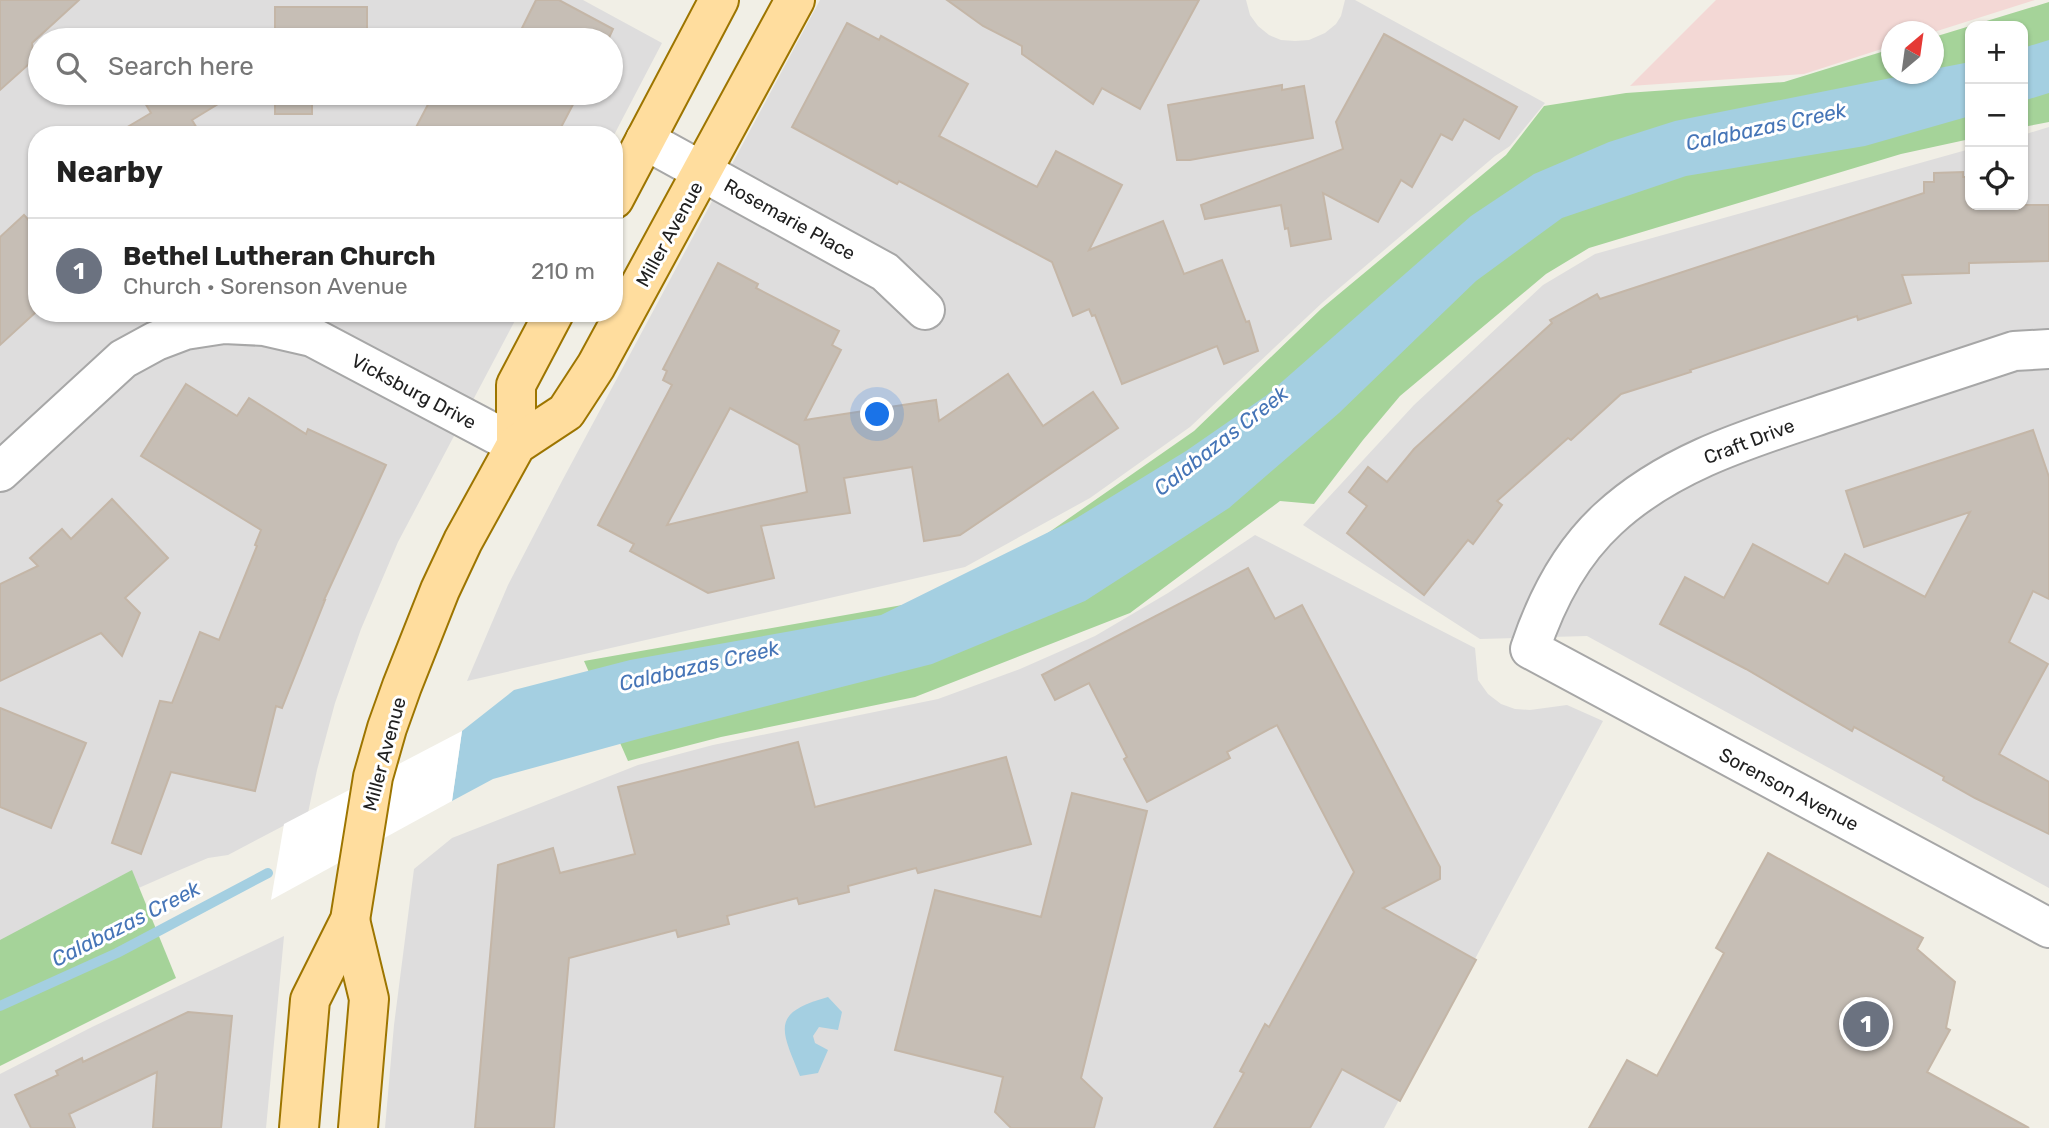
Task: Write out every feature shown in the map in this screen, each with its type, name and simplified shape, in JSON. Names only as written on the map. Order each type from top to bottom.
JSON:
[{"type":"main road","points":[[623,182],[719,0]]},
{"type":"main road","name":"Miller Avenue","points":[[623,317],[795,0]]},
{"type":"main road","name":"Miller Avenue","points":[[516,445],[516,385],[549,322]]},
{"type":"main road","name":"Miller Avenue","points":[[299,1128],[310,999],[350,920],[373,777],[387,728],[440,590],[463,541],[516,445],[566,412],[620,322]]},
{"type":"main road","name":"Miller Avenue","points":[[350,920],[369,999],[358,1128]]},
{"type":"street","name":"Rosemarie Place","points":[[645,140],[885,272],[925,310]]},
{"type":"street","name":"Vicksburg Drive","points":[[123,359],[147,322]]},
{"type":"street","name":"Vicksburg Drive","points":[[0,471],[123,359],[156,341],[185,330],[224,324],[302,325],[516,445]]},
{"type":"street","name":"Craft Drive","points":[[1530,649],[1543,611],[1568,566],[1608,519],[1655,483],[1703,457],[1758,436],[2014,351],[2049,349]]},
{"type":"street","name":"Sorenson Avenue","points":[[1530,649],[2049,928]]},
{"type":"shaded area","points":[[0,0],[583,0],[662,43],[619,126],[28,126],[28,322],[514,322],[398,542],[361,629],[335,703],[308,813],[228,855],[208,858],[0,949]]},
{"type":"shaded area","points":[[820,0],[1246,0],[1250,15],[1258,26],[1281,40],[1295,41],[1309,40],[1325,33],[1341,16],[1345,0],[1355,0],[1545,103],[1510,146],[1323,302],[1190,427],[1090,498],[965,567],[467,681],[508,585]]},
{"type":"shaded area","points":[[1716,0],[2035,0],[1944,29],[1944,21],[1881,21],[1881,49],[1804,74],[1630,86]]},
{"type":"shaded area","points":[[2049,127],[2049,888],[1587,636],[1480,639],[1303,525],[1414,405],[1543,285],[1595,254],[1965,150],[1965,210],[2028,210],[2028,133]]},
{"type":"shaded area","points":[[1255,535],[1475,648],[1478,680],[1488,694],[1501,704],[1530,710],[1567,705],[1603,721],[1384,1128],[385,1128],[394,1025],[414,869],[452,838],[638,765],[713,745],[938,699],[1020,669],[1095,636],[1168,593]]},
{"type":"shaded area","points":[[284,936],[266,1128],[0,1128],[0,1074]]},
{"type":"green space","points":[[2049,2],[2049,122],[2028,126],[2028,21],[1986,21]]},
{"type":"green space","points":[[1965,28],[1965,140],[1901,154],[1589,248],[1546,274],[1400,396],[1314,504],[1280,501],[1130,613],[915,697],[721,737],[628,761],[584,661],[959,595],[1194,431],[1321,309],[1506,155],[1544,106],[1626,93],[1784,82],[1881,52],[1881,84],[1944,84],[1944,34]]},
{"type":"green space","points":[[132,870],[176,978],[0,1066],[0,940]]},
{"type":"water","points":[[2049,40],[2049,93],[2028,99],[2028,84],[2028,46]]},
{"type":"water","points":[[1965,63],[1965,117],[1865,146],[1686,176],[1562,218],[1476,281],[1339,413],[1229,508],[1085,601],[932,664],[493,779],[452,801],[462,731],[514,690],[630,660],[881,615],[1075,519],[1186,451],[1267,395],[1471,216],[1534,174],[1609,142],[1675,121],[1881,80],[1881,84],[1944,84],[1944,67]]},
{"type":"water","points":[[828,997],[842,1012],[838,1030],[819,1027],[813,1036],[815,1043],[828,1050],[818,1073],[800,1076],[788,1046],[785,1025],[796,1009]]},
{"type":"pier","points":[[462,731],[452,801],[271,900],[284,824]]},
{"type":"building","points":[[0,0],[79,0],[48,28],[28,28],[28,65],[0,90]]},
{"type":"building","points":[[536,0],[559,0],[611,28],[522,28]]},
{"type":"building","points":[[947,0],[1199,0],[1140,109],[1102,88],[1093,104],[1022,54],[1022,46],[983,26]]},
{"type":"building","points":[[275,7],[367,7],[367,28],[275,28]]},
{"type":"building","points":[[847,23],[879,40],[881,36],[968,84],[939,136],[1037,187],[1056,151],[1122,185],[1089,250],[1163,221],[1184,274],[1222,260],[1246,322],[1249,321],[1258,351],[1224,364],[1217,346],[1122,384],[1095,315],[1092,316],[1089,309],[1073,316],[1052,262],[899,181],[897,184],[792,127]]},
{"type":"building","points":[[1384,34],[1517,107],[1499,139],[1464,119],[1452,140],[1441,134],[1412,187],[1401,180],[1378,222],[1323,193],[1331,239],[1291,246],[1281,205],[1205,219],[1201,205],[1343,149],[1336,122]]},
{"type":"building","points":[[1282,85],[1282,90],[1304,86],[1313,138],[1177,160],[1168,105]]},
{"type":"building","points":[[146,105],[216,105],[192,120],[196,126],[129,126],[151,113]]},
{"type":"building","points":[[275,105],[312,105],[312,114],[275,114]]},
{"type":"building","points":[[428,105],[573,105],[562,126],[417,126]]},
{"type":"building","points":[[1963,172],[1965,210],[2028,210],[2028,205],[2049,205],[2049,261],[1969,263],[1969,273],[1902,275],[1911,303],[1858,320],[1857,316],[1621,394],[1571,440],[1568,438],[1497,501],[1502,505],[1473,544],[1468,540],[1424,595],[1347,533],[1367,506],[1349,492],[1368,467],[1387,482],[1414,449],[1552,323],[1550,320],[1597,294],[1600,299],[1924,193],[1924,182],[1934,182],[1934,173]]},
{"type":"building","points":[[24,215],[28,219],[28,319],[0,345],[0,237]]},
{"type":"building","points":[[718,263],[758,284],[756,288],[839,331],[832,345],[841,350],[805,420],[936,400],[939,421],[1008,374],[1043,426],[1093,392],[1118,428],[960,535],[924,541],[912,467],[844,478],[850,513],[761,526],[774,578],[708,593],[630,551],[634,544],[598,525],[672,385],[663,380],[667,371],[663,369]],"holes":[[[730,408],[799,445],[807,492],[667,525]]]},
{"type":"building","points":[[186,384],[237,416],[249,398],[306,434],[308,429],[386,465],[324,600],[282,708],[276,706],[255,791],[171,772],[141,854],[112,843],[160,701],[172,703],[200,632],[219,640],[261,530],[141,456]]},
{"type":"building","points":[[2033,430],[2049,477],[2049,599],[2033,591],[2009,642],[2048,664],[1999,754],[2049,782],[2049,834],[1975,798],[1943,780],[1944,777],[1854,727],[1852,731],[1746,669],[1660,624],[1685,577],[1724,598],[1753,544],[1828,584],[1845,554],[1925,597],[1970,512],[1864,547],[1846,491]]},
{"type":"building","points":[[112,499],[168,558],[125,598],[140,613],[122,656],[101,633],[0,681],[0,584],[38,566],[30,558],[62,529],[71,539]]},
{"type":"building","points":[[1248,568],[1275,619],[1302,605],[1440,867],[1440,879],[1383,908],[1476,960],[1400,1101],[1342,1069],[1310,1128],[1214,1128],[1244,1073],[1240,1071],[1265,1024],[1269,1027],[1354,872],[1277,725],[1227,752],[1230,758],[1147,802],[1089,683],[1055,700],[1042,675]]},
{"type":"building","points":[[0,708],[86,743],[51,828],[0,807]]},
{"type":"building","points":[[798,742],[815,807],[1006,757],[1031,844],[918,873],[916,868],[848,886],[849,892],[799,904],[797,898],[727,916],[729,924],[678,937],[676,930],[569,958],[554,1128],[475,1128],[498,865],[553,848],[560,873],[635,854],[618,787]]},
{"type":"building","points":[[1072,793],[1147,811],[1081,1078],[1102,1098],[1094,1128],[1011,1128],[995,1112],[1003,1077],[895,1050],[935,890],[1041,917]]},
{"type":"building","points":[[1768,853],[1923,938],[1917,949],[1955,982],[1946,1028],[1950,1030],[1927,1072],[2029,1128],[1589,1128],[1627,1060],[1657,1076],[1724,953],[1716,948]]},
{"type":"building","points":[[188,1012],[232,1016],[221,1128],[153,1128],[157,1072],[69,1114],[75,1128],[31,1128],[15,1095],[58,1075],[56,1071],[82,1058],[83,1062]]},
{"type":"waterway","name":"Calabazas Creek","points":[[0,1006],[117,953],[268,873]]},
{"type":"place","name":"Bethel Lutheran Church","points":[[1866,1024]]}]
